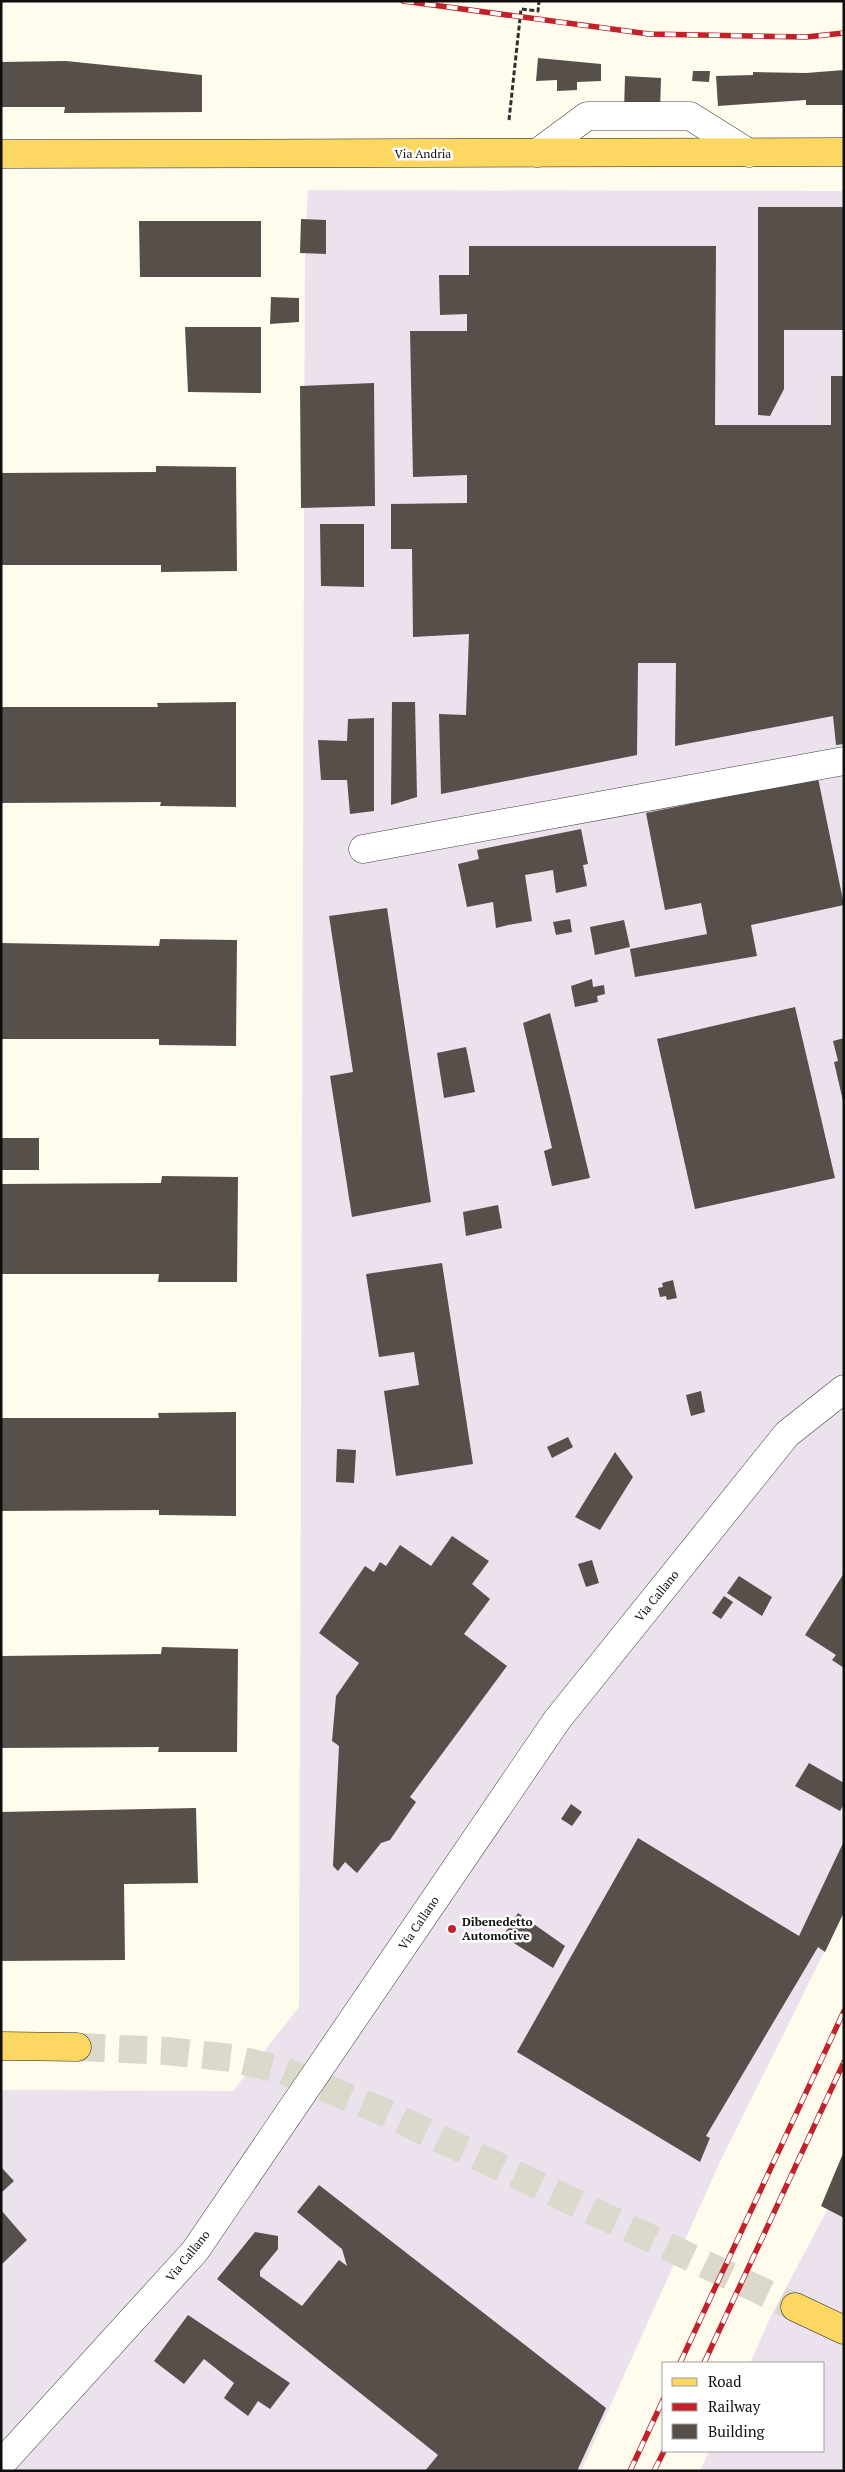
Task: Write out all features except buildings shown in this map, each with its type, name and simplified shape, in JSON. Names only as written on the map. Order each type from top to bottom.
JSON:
[{"type":"main road","name":"Via Andria","points":[[1,154],[844,152]]},
{"type":"main road","points":[[1,2046],[77,2047]]},
{"type":"main road","points":[[795,2307],[844,2330]]},
{"type":"street","points":[[537,154],[587,116],[690,116],[749,153]]},
{"type":"street","points":[[362,849],[844,761]]},
{"type":"street","name":"Via Callano","points":[[1,2464],[195,2251],[558,1720],[786,1434],[844,1389]]},
{"type":"path","points":[[508,123],[521,9],[538,11],[539,1]]},
{"type":"shaded area","points":[[308,190],[844,191],[844,1912],[720,2162],[581,2471],[1,2471],[1,2090],[233,2091],[299,2007],[305,246]]},
{"type":"shaded area","points":[[844,2178],[844,2471],[700,2471],[709,2452],[825,2452],[825,2362],[750,2362],[771,2316]]},
{"type":"tunnel","points":[[77,2047],[167,2051],[231,2058],[282,2070],[384,2112],[795,2307]]},
{"type":"railway","points":[[403,1],[649,34],[806,37],[844,33]]},
{"type":"railway","points":[[680,2362],[844,2011]]},
{"type":"railway","points":[[704,2362],[844,2062]]},
{"type":"railway","points":[[630,2471],[662,2402]]},
{"type":"railway","points":[[654,2471],[664,2452]]},
{"type":"place","name":"Dibenedetto Automotive","points":[[452,1929]]}]
